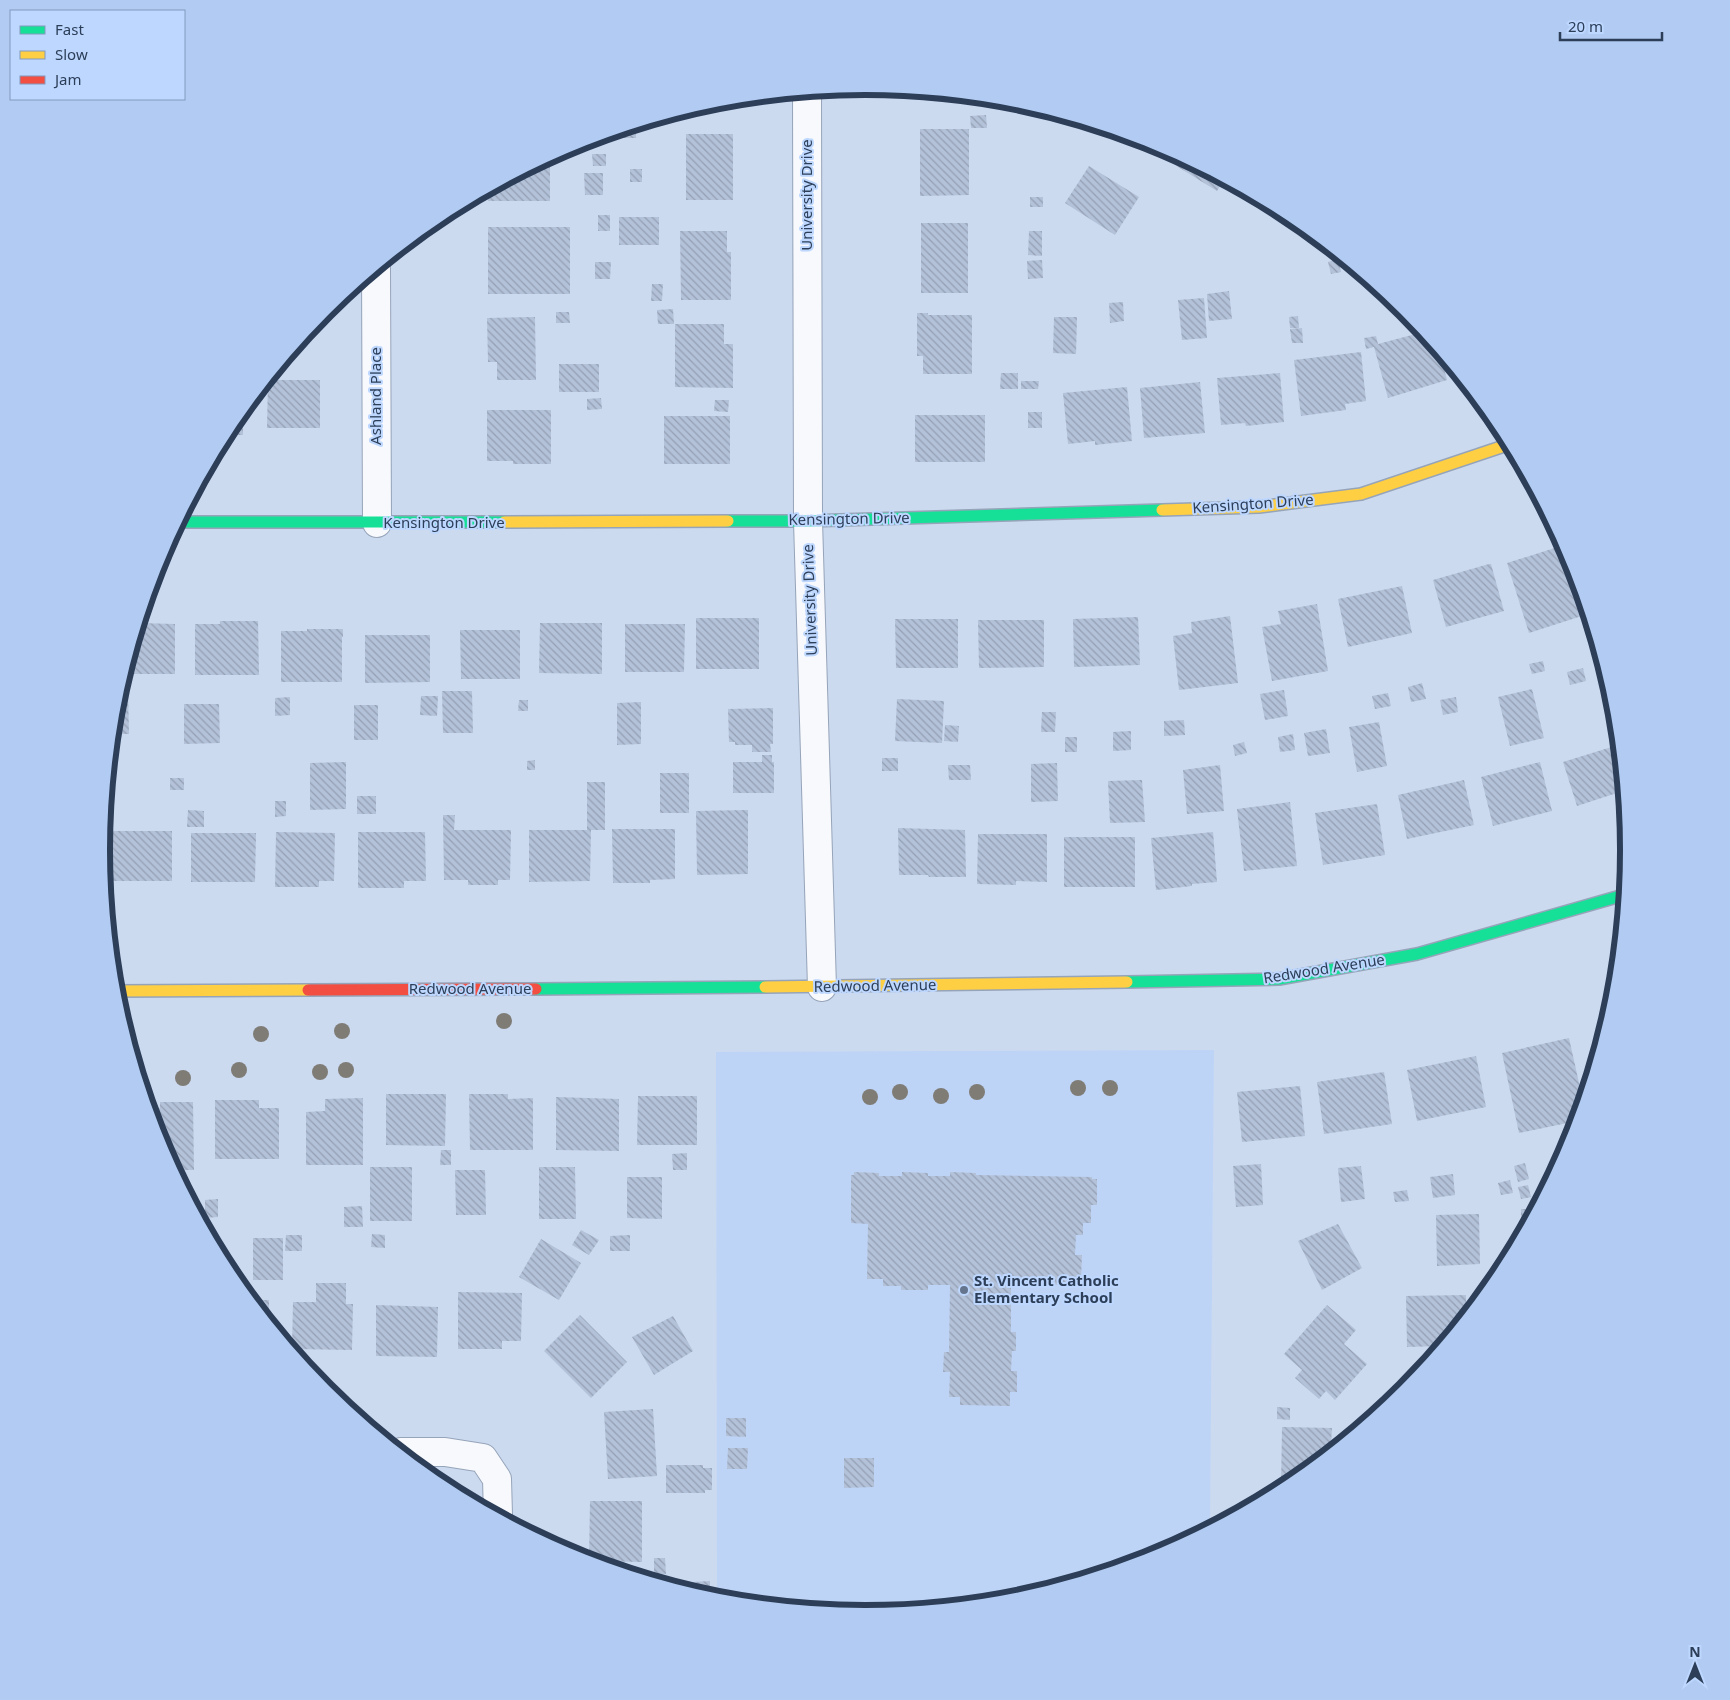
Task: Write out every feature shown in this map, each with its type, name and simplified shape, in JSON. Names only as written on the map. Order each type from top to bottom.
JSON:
[{"type":"street","name":"University Drive","points":[[807,98],[808,520],[822,987]]},
{"type":"street","name":"Ashland Place","points":[[376,275],[377,523]]},
{"type":"street","name":"Kensington Drive","points":[[185,522],[377,523],[808,520],[1259,507],[1362,494],[1503,447]]},
{"type":"street","name":"Redwood Avenue","points":[[124,991],[822,987],[1279,979],[1416,954],[1618,898]]},
{"type":"street","points":[[409,1452],[445,1452],[484,1458],[497,1480],[498,1510]]},
{"type":"shaded area","name":"St. Vincent Catholic Elementary School","points":[[1214,1050],[1210,1521],[1154,1548],[1108,1565],[1060,1579],[964,1599],[865,1605],[766,1599],[717,1590],[716,1052]]},
{"type":"building","points":[[924,98],[952,100],[924,100]]},
{"type":"building","points":[[986,115],[987,128],[971,128],[970,116]]},
{"type":"building","points":[[920,129],[969,129],[969,195],[920,196]]},
{"type":"building","points":[[636,131],[636,138],[620,138],[620,136]]},
{"type":"building","points":[[686,134],[733,134],[733,200],[686,200]]},
{"type":"building","points":[[592,154],[606,154],[606,166],[593,166]]},
{"type":"building","points":[[1157,154],[1199,173],[1221,185],[1217,191]]},
{"type":"building","points":[[550,164],[550,201],[488,201],[488,196]]},
{"type":"building","points":[[1089,166],[1139,197],[1115,235],[1065,203]]},
{"type":"building","points":[[630,169],[642,169],[642,182],[630,182]]},
{"type":"building","points":[[584,173],[603,173],[603,195],[585,195]]},
{"type":"building","points":[[1030,197],[1043,197],[1043,207],[1030,207]]},
{"type":"building","points":[[598,215],[610,215],[610,231],[598,231]]},
{"type":"building","points":[[619,217],[659,217],[659,245],[619,245]]},
{"type":"building","points":[[921,223],[968,223],[968,293],[921,293]]},
{"type":"building","points":[[488,227],[570,227],[570,294],[488,294]]},
{"type":"building","points":[[680,231],[727,231],[727,252],[731,252],[731,300],[681,300]]},
{"type":"building","points":[[1029,231],[1042,231],[1042,256],[1028,255]]},
{"type":"building","points":[[1042,260],[1043,278],[1028,279],[1027,261]]},
{"type":"building","points":[[1336,260],[1339,262],[1341,272],[1331,274],[1328,262]]},
{"type":"building","points":[[595,262],[611,262],[610,279],[595,279]]},
{"type":"building","points":[[652,284],[663,284],[662,301],[651,301]]},
{"type":"building","points":[[1229,291],[1232,319],[1209,321],[1207,294]]},
{"type":"building","points":[[1204,298],[1207,338],[1182,340],[1178,300]]},
{"type":"building","points":[[1123,302],[1124,321],[1110,323],[1109,303]]},
{"type":"building","points":[[673,309],[674,324],[658,324],[657,310]]},
{"type":"building","points":[[556,312],[569,312],[570,323],[556,323]]},
{"type":"building","points":[[917,313],[928,313],[928,315],[972,315],[972,374],[923,374],[923,356],[917,356]]},
{"type":"building","points":[[1298,316],[1299,328],[1290,328],[1289,317]]},
{"type":"building","points":[[535,317],[536,380],[497,380],[497,362],[488,362],[487,318]]},
{"type":"building","points":[[1054,317],[1077,317],[1076,354],[1053,353]]},
{"type":"building","points":[[675,324],[724,324],[724,344],[733,344],[733,388],[675,387]]},
{"type":"building","points":[[1302,328],[1303,343],[1292,343],[1290,329]]},
{"type":"building","points":[[1416,334],[1443,364],[1447,380],[1388,398],[1374,347],[1366,349],[1364,338],[1376,336],[1378,344]]},
{"type":"building","points":[[1361,352],[1366,401],[1345,404],[1346,410],[1301,416],[1294,360]]},
{"type":"building","points":[[559,364],[599,364],[599,392],[559,392]]},
{"type":"building","points":[[1001,373],[1018,373],[1018,389],[1000,389]]},
{"type":"building","points":[[1280,373],[1284,422],[1246,426],[1245,423],[1221,425],[1217,378]]},
{"type":"building","points":[[274,380],[320,380],[320,428],[267,428],[268,388]]},
{"type":"building","points":[[1021,381],[1039,381],[1038,389],[1021,389]]},
{"type":"building","points":[[1200,382],[1205,433],[1144,438],[1140,388]]},
{"type":"building","points":[[1127,387],[1132,441],[1095,445],[1095,441],[1068,444],[1063,393]]},
{"type":"building","points":[[601,398],[602,409],[587,410],[587,399]]},
{"type":"building","points":[[715,400],[729,400],[728,412],[714,411]]},
{"type":"building","points":[[487,410],[551,410],[551,464],[513,464],[513,461],[487,461]]},
{"type":"building","points":[[1028,412],[1042,412],[1042,428],[1028,428]]},
{"type":"building","points":[[915,415],[985,415],[985,462],[915,462]]},
{"type":"building","points":[[664,416],[730,416],[730,464],[664,464]]},
{"type":"building","points":[[243,423],[243,435],[234,435]]},
{"type":"building","points":[[1557,547],[1583,616],[1529,633],[1507,563]]},
{"type":"building","points":[[1491,564],[1504,611],[1446,627],[1433,580]]},
{"type":"building","points":[[1402,586],[1412,633],[1348,647],[1338,599]]},
{"type":"building","points":[[1317,604],[1328,671],[1272,681],[1262,627],[1281,624],[1278,611]]},
{"type":"building","points":[[1230,616],[1238,683],[1179,690],[1173,636],[1192,633],[1191,622]]},
{"type":"building","points":[[1138,617],[1140,665],[1074,667],[1073,619]]},
{"type":"building","points":[[696,618],[759,618],[759,669],[696,669]]},
{"type":"building","points":[[895,619],[958,619],[958,668],[896,668]]},
{"type":"building","points":[[978,620],[1044,620],[1044,667],[979,668]]},
{"type":"building","points":[[220,621],[258,621],[259,675],[195,675],[195,624],[220,624]]},
{"type":"building","points":[[145,623],[175,624],[175,674],[132,674]]},
{"type":"building","points":[[540,623],[602,623],[602,674],[539,673]]},
{"type":"building","points":[[625,624],[685,624],[684,672],[625,672]]},
{"type":"building","points":[[307,629],[343,629],[342,682],[281,682],[281,631],[307,631]]},
{"type":"building","points":[[460,630],[520,630],[520,679],[461,679]]},
{"type":"building","points":[[365,635],[430,635],[430,682],[365,683]]},
{"type":"building","points":[[1543,661],[1545,671],[1532,674],[1529,664]]},
{"type":"building","points":[[1583,668],[1586,681],[1570,685],[1567,672]]},
{"type":"building","points":[[1422,683],[1426,699],[1411,702],[1408,687]]},
{"type":"building","points":[[1532,689],[1544,738],[1510,746],[1498,697]]},
{"type":"building","points":[[128,690],[128,690],[129,734],[119,734]]},
{"type":"building","points":[[1284,690],[1288,716],[1265,720],[1260,694]]},
{"type":"building","points":[[442,691],[472,691],[473,733],[443,733]]},
{"type":"building","points":[[1388,693],[1391,706],[1375,709],[1372,696]]},
{"type":"building","points":[[421,696],[438,696],[437,716],[420,715]]},
{"type":"building","points":[[290,697],[290,715],[275,716],[275,698]]},
{"type":"building","points":[[1456,697],[1458,712],[1443,715],[1440,700]]},
{"type":"building","points":[[897,699],[944,701],[942,743],[895,741]]},
{"type":"building","points":[[519,700],[528,700],[528,711],[518,711]]},
{"type":"building","points":[[641,702],[641,744],[617,745],[617,703]]},
{"type":"building","points":[[184,704],[219,704],[220,743],[184,744]]},
{"type":"building","points":[[354,705],[378,705],[378,740],[354,740]]},
{"type":"building","points":[[773,708],[773,744],[770,744],[771,752],[752,752],[752,745],[735,745],[735,742],[729,742],[728,709]]},
{"type":"building","points":[[1042,712],[1056,712],[1055,732],[1041,732]]},
{"type":"building","points":[[1184,720],[1185,735],[1164,736],[1164,721]]},
{"type":"building","points":[[1379,722],[1387,766],[1357,772],[1349,727]]},
{"type":"building","points":[[945,725],[959,726],[958,742],[944,741]]},
{"type":"building","points":[[1326,729],[1330,753],[1308,756],[1304,733]]},
{"type":"building","points":[[1131,731],[1131,750],[1113,751],[1113,732]]},
{"type":"building","points":[[1293,734],[1295,750],[1280,752],[1278,737]]},
{"type":"building","points":[[1065,737],[1077,737],[1077,752],[1065,752]]},
{"type":"building","points":[[1244,742],[1247,753],[1235,756],[1233,745]]},
{"type":"building","points":[[1613,746],[1617,793],[1577,806],[1563,762]]},
{"type":"building","points":[[762,755],[772,755],[772,762],[774,762],[774,793],[733,793],[733,762],[762,762]]},
{"type":"building","points":[[882,758],[898,758],[898,771],[882,771]]},
{"type":"building","points":[[535,760],[535,770],[527,770],[527,761]]},
{"type":"building","points":[[346,762],[346,809],[310,810],[310,763]]},
{"type":"building","points":[[1540,762],[1552,811],[1493,826],[1481,777]]},
{"type":"building","points":[[1057,763],[1058,801],[1031,802],[1031,764]]},
{"type":"building","points":[[948,765],[970,765],[971,780],[949,780]]},
{"type":"building","points":[[1220,765],[1224,811],[1187,814],[1183,770]]},
{"type":"building","points":[[660,773],[689,773],[689,813],[660,813]]},
{"type":"building","points":[[170,778],[184,778],[184,790],[170,790]]},
{"type":"building","points":[[1142,780],[1145,822],[1110,823],[1108,781]]},
{"type":"building","points":[[1464,780],[1474,825],[1407,839],[1398,795]]},
{"type":"building","points":[[587,782],[605,782],[605,830],[591,830],[590,881],[529,882],[529,830],[587,830]]},
{"type":"building","points":[[357,796],[376,796],[376,814],[357,814]]},
{"type":"building","points":[[275,801],[286,801],[286,816],[275,817]]},
{"type":"building","points":[[1290,802],[1297,866],[1244,871],[1237,809]]},
{"type":"building","points":[[1377,804],[1385,855],[1323,865],[1315,813]]},
{"type":"building","points":[[188,810],[204,811],[204,827],[187,827]]},
{"type":"building","points":[[748,810],[748,874],[697,875],[696,811]]},
{"type":"building","points":[[443,815],[455,815],[454,830],[511,830],[510,880],[498,880],[498,885],[468,885],[468,880],[444,880]]},
{"type":"building","points":[[898,828],[965,830],[966,877],[899,875]]},
{"type":"building","points":[[612,829],[675,829],[675,879],[650,880],[650,883],[613,883]]},
{"type":"building","points":[[111,831],[172,831],[172,881],[111,881]]},
{"type":"building","points":[[276,832],[335,833],[334,881],[319,881],[319,887],[275,887]]},
{"type":"building","points":[[358,832],[425,832],[426,881],[404,881],[404,888],[358,888]]},
{"type":"building","points":[[1213,832],[1217,882],[1156,890],[1151,838]]},
{"type":"building","points":[[191,833],[256,833],[255,882],[191,882]]},
{"type":"building","points":[[978,834],[1047,834],[1047,882],[1016,881],[1016,885],[977,884]]},
{"type":"building","points":[[1064,837],[1135,837],[1135,887],[1064,887]]},
{"type":"building","points":[[1569,1038],[1581,1091],[1569,1123],[1519,1133],[1502,1053]]},
{"type":"building","points":[[1476,1056],[1486,1107],[1417,1121],[1407,1070]]},
{"type":"building","points":[[1384,1072],[1392,1124],[1324,1134],[1317,1082]]},
{"type":"building","points":[[1300,1086],[1305,1136],[1242,1142],[1237,1092]]},
{"type":"building","points":[[386,1094],[446,1094],[445,1146],[386,1145]]},
{"type":"building","points":[[469,1094],[508,1094],[508,1099],[533,1098],[533,1150],[470,1150]]},
{"type":"building","points":[[638,1096],[697,1096],[697,1145],[637,1145]]},
{"type":"building","points":[[556,1097],[619,1099],[619,1151],[556,1150]]},
{"type":"building","points":[[363,1098],[363,1165],[306,1165],[306,1112],[325,1111],[325,1099]]},
{"type":"building","points":[[215,1100],[259,1100],[259,1108],[279,1108],[279,1159],[215,1159]]},
{"type":"building","points":[[160,1102],[193,1102],[194,1170],[181,1170],[156,1108],[160,1108]]},
{"type":"building","points":[[441,1150],[451,1150],[451,1165],[440,1165]]},
{"type":"building","points":[[687,1153],[687,1170],[673,1170],[672,1154]]},
{"type":"building","points":[[1525,1163],[1529,1179],[1518,1182],[1514,1166]]},
{"type":"building","points":[[1261,1164],[1263,1205],[1236,1207],[1233,1166]]},
{"type":"building","points":[[1361,1166],[1365,1199],[1341,1202],[1338,1168]]},
{"type":"building","points":[[370,1167],[412,1167],[412,1221],[370,1221]]},
{"type":"building","points":[[539,1167],[575,1167],[576,1219],[539,1219]]},
{"type":"building","points":[[455,1170],[485,1170],[486,1215],[456,1215]]},
{"type":"building","points":[[854,1172],[879,1173],[879,1176],[902,1176],[902,1172],[928,1173],[928,1176],[950,1176],[950,1172],[976,1173],[976,1175],[1092,1177],[1092,1179],[1097,1179],[1097,1205],[1091,1205],[1091,1223],[1083,1223],[1083,1235],[1076,1235],[1075,1255],[1082,1255],[1081,1281],[1076,1281],[1076,1285],[1011,1284],[1011,1332],[1016,1332],[1016,1351],[1012,1351],[1011,1371],[1017,1371],[1017,1392],[1010,1392],[1010,1406],[960,1405],[960,1397],[949,1397],[950,1372],[943,1372],[944,1352],[949,1352],[950,1285],[928,1285],[928,1290],[901,1290],[901,1286],[883,1286],[883,1279],[867,1279],[868,1224],[851,1223],[851,1175],[854,1175]]},
{"type":"building","points":[[1453,1174],[1455,1195],[1433,1198],[1430,1177]]},
{"type":"building","points":[[627,1177],[662,1177],[662,1219],[627,1218]]},
{"type":"building","points":[[1510,1180],[1513,1193],[1501,1195],[1498,1183]]},
{"type":"building","points":[[1528,1185],[1531,1197],[1521,1199],[1518,1187]]},
{"type":"building","points":[[1407,1190],[1409,1201],[1395,1202],[1393,1192]]},
{"type":"building","points":[[218,1199],[218,1217],[206,1218],[205,1200]]},
{"type":"building","points":[[362,1206],[363,1227],[344,1227],[344,1207]]},
{"type":"building","points":[[1521,1209],[1529,1209],[1521,1224]]},
{"type":"building","points":[[1479,1214],[1480,1264],[1437,1266],[1436,1215]]},
{"type":"building","points":[[1338,1224],[1362,1268],[1322,1290],[1298,1241]]},
{"type":"building","points":[[581,1230],[599,1240],[589,1255],[572,1245]]},
{"type":"building","points":[[372,1234],[385,1235],[385,1248],[371,1247]]},
{"type":"building","points":[[286,1235],[302,1235],[302,1251],[285,1251]]},
{"type":"building","points":[[630,1235],[630,1251],[610,1251],[610,1236]]},
{"type":"building","points":[[253,1238],[283,1238],[283,1280],[253,1280]]},
{"type":"building","points":[[541,1239],[581,1263],[559,1300],[519,1277]]},
{"type":"building","points":[[316,1283],[346,1283],[346,1304],[353,1304],[352,1350],[298,1349],[292,1342],[293,1302],[316,1302]]},
{"type":"building","points":[[458,1292],[522,1293],[521,1341],[502,1341],[502,1349],[458,1349]]},
{"type":"building","points":[[1466,1295],[1466,1307],[1434,1346],[1407,1347],[1406,1296]]},
{"type":"building","points":[[259,1300],[269,1300],[269,1314]]},
{"type":"building","points":[[376,1305],[438,1307],[437,1357],[376,1356]]},
{"type":"building","points":[[1327,1305],[1356,1330],[1344,1344],[1367,1364],[1335,1400],[1326,1391],[1319,1399],[1295,1378],[1302,1370],[1284,1354]]},
{"type":"building","points":[[580,1315],[627,1362],[591,1398],[544,1351]]},
{"type":"building","points":[[673,1316],[693,1351],[654,1375],[632,1337]]},
{"type":"building","points":[[1277,1407],[1290,1408],[1290,1420],[1277,1419]]},
{"type":"building","points":[[653,1409],[657,1476],[608,1479],[604,1412]]},
{"type":"building","points":[[726,1418],[746,1418],[746,1437],[726,1436]]},
{"type":"building","points":[[1282,1427],[1332,1428],[1331,1444],[1281,1480]]},
{"type":"building","points":[[728,1448],[748,1448],[747,1469],[727,1469]]},
{"type":"building","points":[[844,1458],[874,1458],[874,1487],[844,1488]]},
{"type":"building","points":[[666,1465],[703,1465],[703,1468],[712,1468],[712,1490],[705,1490],[705,1493],[666,1493]]},
{"type":"building","points":[[590,1501],[642,1501],[642,1562],[612,1561],[589,1553]]},
{"type":"building","points":[[654,1558],[665,1558],[666,1574],[654,1574]]},
{"type":"building","points":[[710,1581],[710,1588],[693,1584],[693,1582]]},
{"type":"traffic: fast","points":[[728,521],[808,521],[1162,510]]},
{"type":"traffic: fast","points":[[185,522],[504,522]]},
{"type":"traffic: fast","points":[[1127,982],[1279,979],[1417,954],[1618,897]]},
{"type":"traffic: fast","points":[[536,989],[765,987]]},
{"type":"traffic: slow","points":[[1162,510],[1259,507],[1361,494],[1503,446]]},
{"type":"traffic: slow","points":[[504,522],[728,521]]},
{"type":"traffic: slow","points":[[765,987],[1127,982]]},
{"type":"traffic: slow","points":[[124,991],[308,990]]},
{"type":"traffic: jam","points":[[308,990],[536,989]]},
{"type":"place","name":"St. Vincent Catholic Elementary School","points":[[964,1290]]}]
